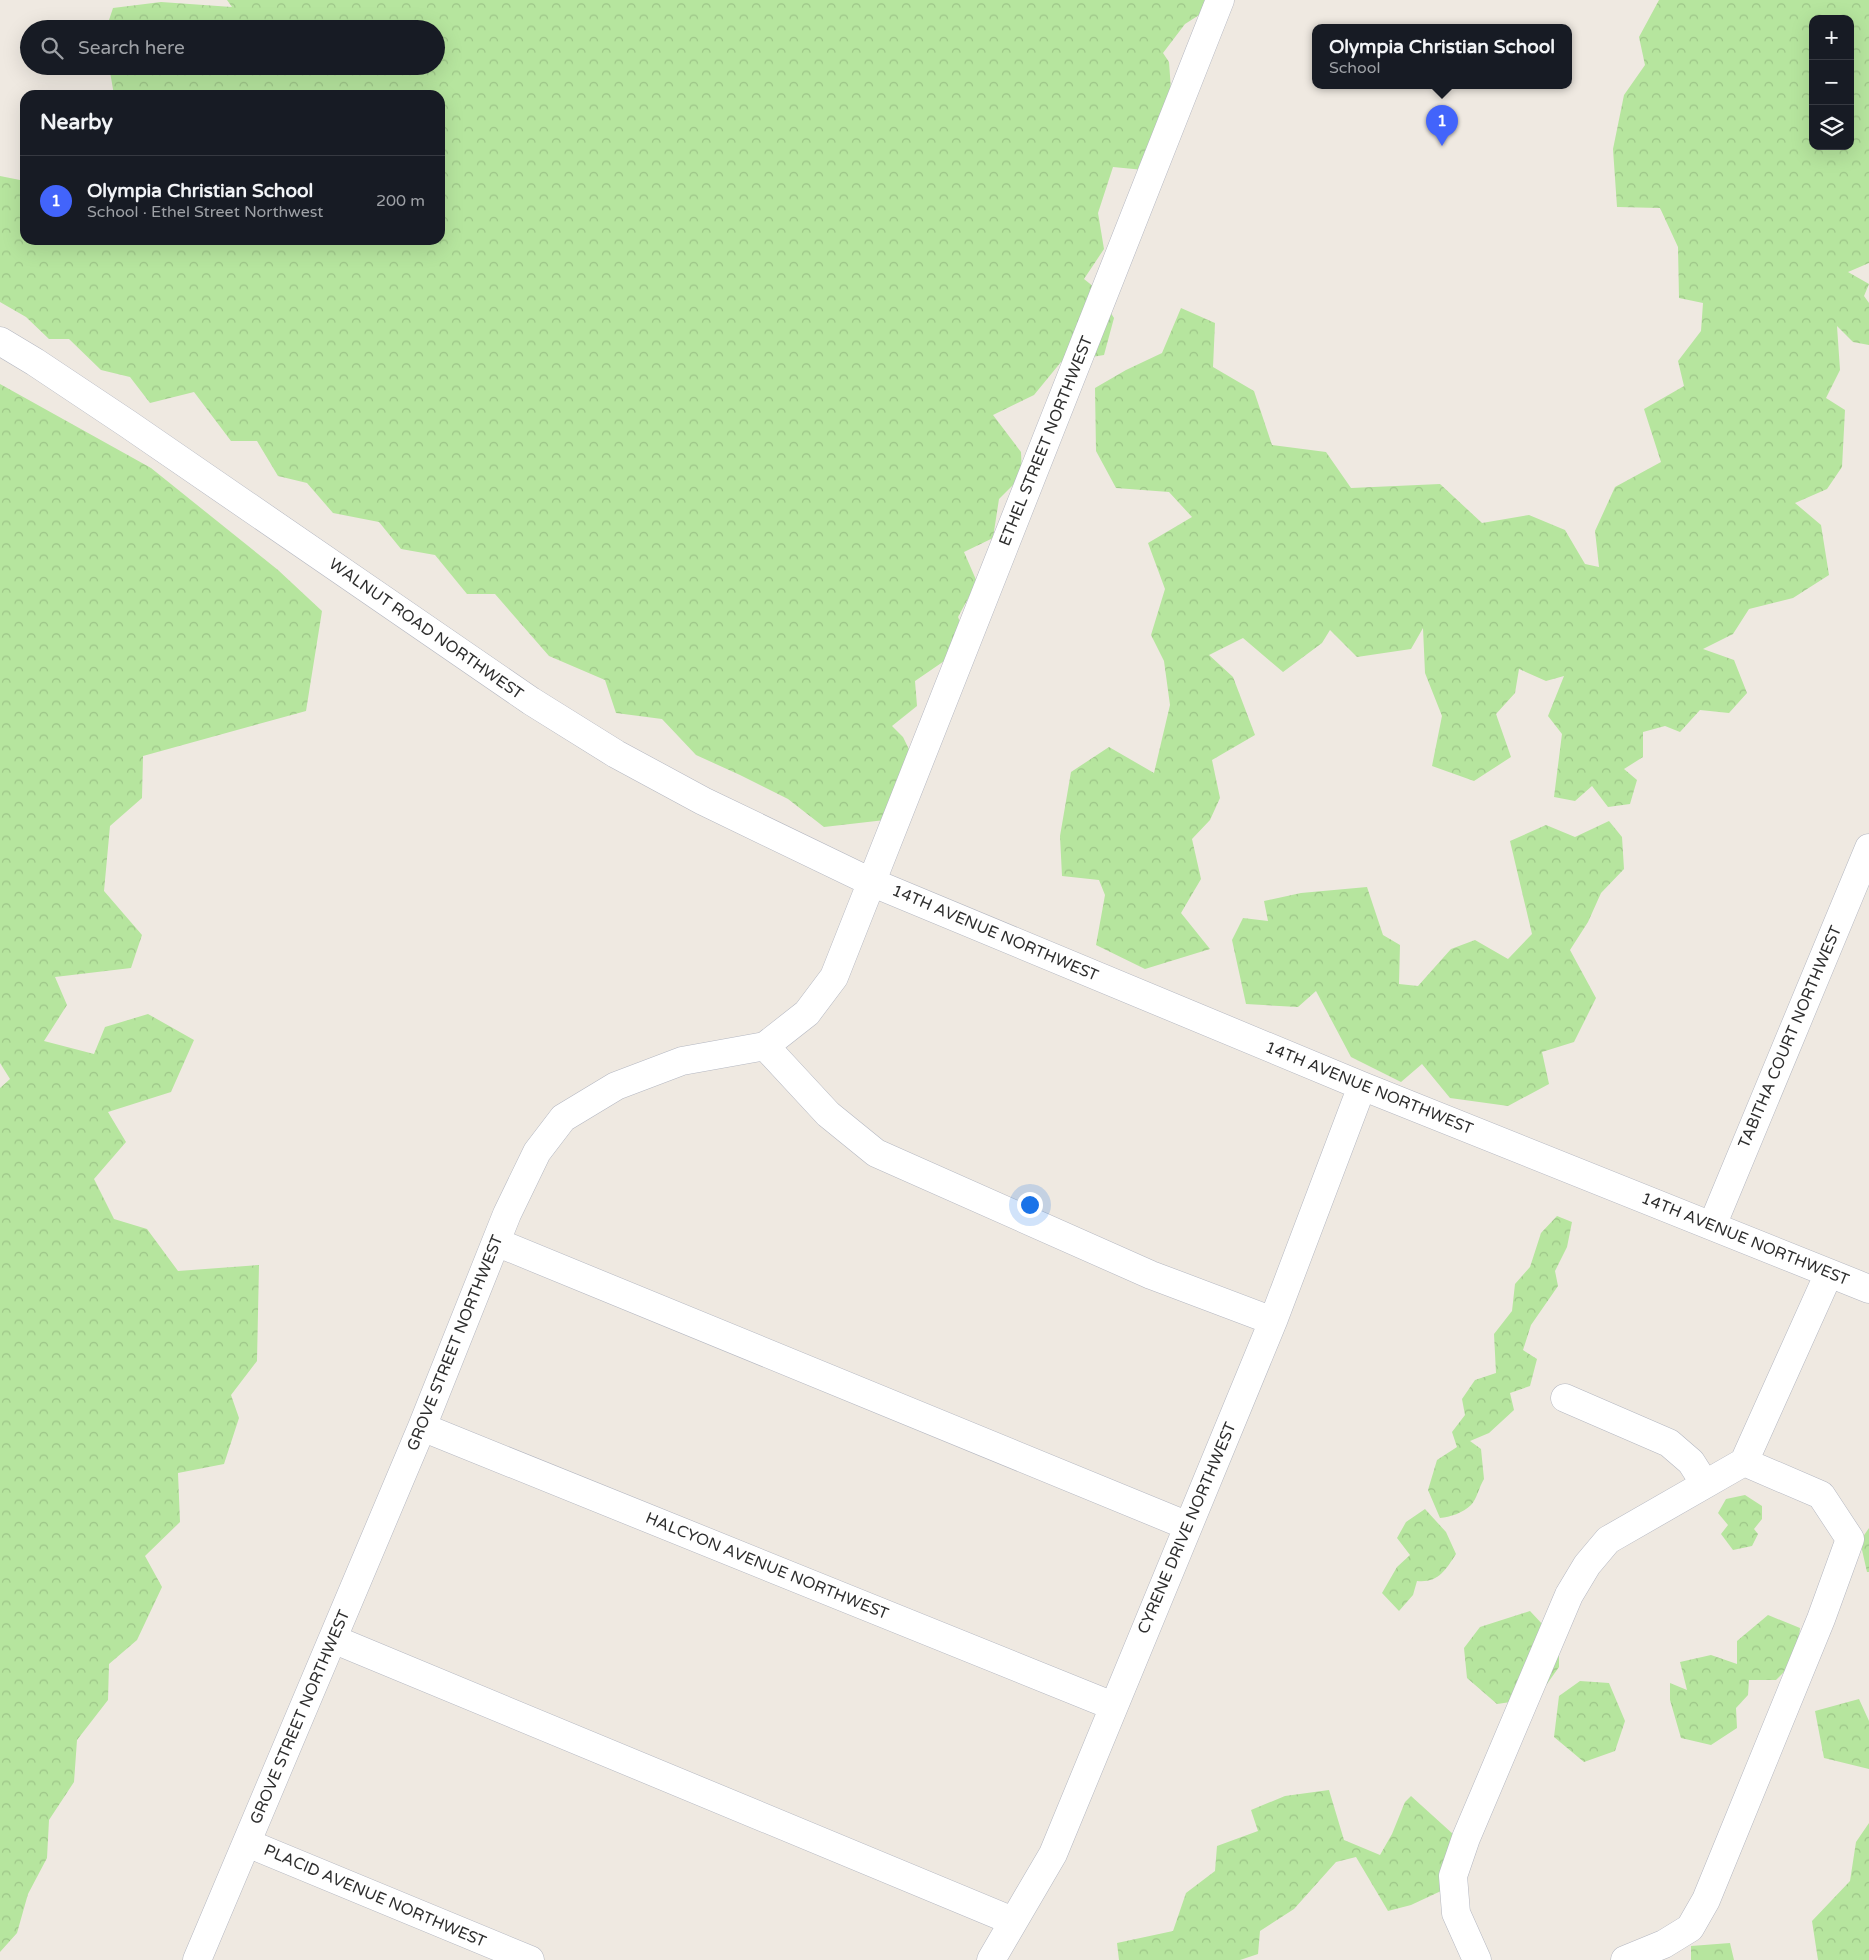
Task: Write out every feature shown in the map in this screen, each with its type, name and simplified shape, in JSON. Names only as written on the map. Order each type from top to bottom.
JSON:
[{"type":"street","name":"ETHEL STREET NORTHWEST","points":[[871,882],[1220,0]]},
{"type":"street","name":"WALNUT ROAD NORTHWEST","points":[[0,341],[128,424],[531,701],[585,735],[703,801],[871,882]]},
{"type":"street","name":"TABITHA COURT NORTHWEST","points":[[1712,1226],[1869,848]]},
{"type":"street","name":"GROVE STREET NORTHWEST","points":[[197,1960],[422,1427],[507,1214],[536,1152],[563,1118],[616,1086],[682,1061],[765,1046],[807,1013],[834,976],[871,882]]},
{"type":"street","name":"14TH AVENUE NORTHWEST","points":[[871,882],[1362,1086],[1869,1289]]},
{"type":"street","points":[[765,1046],[828,1114],[876,1153],[1151,1275],[1273,1321]]},
{"type":"street","name":"CYRENE DRIVE NORTHWEST","points":[[991,1960],[1052,1854],[1273,1321],[1362,1086]]},
{"type":"street","points":[[496,1242],[1188,1526]]},
{"type":"street","points":[[1477,1960],[1456,1913],[1453,1876],[1466,1838],[1569,1595],[1587,1565],[1608,1540],[1744,1462],[1829,1273]]},
{"type":"street","points":[[1565,1398],[1669,1443],[1691,1462],[1705,1484]]},
{"type":"street","name":"HALCYON AVENUE NORTHWEST","points":[[422,1427],[1113,1706]]},
{"type":"street","points":[[1625,1960],[1664,1944],[1690,1928],[1706,1900],[1821,1619],[1850,1539],[1821,1496],[1744,1462]]},
{"type":"street","points":[[333,1638],[1014,1921]]},
{"type":"street","name":"PLACID AVENUE NORTHWEST","points":[[247,1843],[530,1960]]},
{"type":"green space","points":[[227,0],[1205,0],[1207,10],[1185,24],[1163,53],[1169,62],[1171,90],[1144,170],[1113,167],[1098,213],[1104,249],[1084,279],[1094,287],[1114,318],[1104,355],[1061,362],[1034,395],[993,415],[1021,452],[1022,476],[999,499],[993,538],[964,552],[977,582],[958,617],[969,644],[915,681],[917,706],[892,726],[903,737],[921,774],[885,820],[824,827],[788,799],[696,755],[662,719],[616,713],[605,680],[549,656],[495,594],[467,594],[435,555],[401,549],[379,522],[333,513],[307,483],[278,476],[257,441],[231,441],[194,392],[150,403],[130,377],[101,370],[69,339],[49,339],[26,317],[0,302],[0,176],[20,180],[20,245],[445,245],[445,90],[113,90],[111,75],[445,75],[445,20],[109,20],[113,8],[161,2],[232,7]]},
{"type":"green space","points":[[1659,0],[1869,0],[1869,263],[1848,272],[1869,284],[1864,296],[1869,303],[1869,345],[1853,342],[1837,326],[1840,370],[1826,398],[1845,410],[1842,467],[1827,489],[1795,503],[1821,525],[1829,575],[1793,598],[1749,609],[1733,634],[1703,649],[1734,660],[1747,693],[1729,713],[1700,710],[1680,732],[1665,726],[1643,732],[1643,757],[1624,769],[1637,780],[1630,804],[1608,807],[1592,786],[1575,801],[1554,797],[1562,734],[1548,716],[1564,676],[1546,681],[1519,669],[1515,693],[1496,714],[1511,757],[1474,781],[1432,766],[1442,716],[1425,673],[1423,628],[1411,649],[1357,657],[1330,630],[1322,643],[1283,672],[1243,638],[1209,655],[1233,677],[1255,735],[1212,760],[1220,798],[1210,820],[1192,839],[1201,879],[1181,913],[1210,949],[1145,969],[1096,945],[1105,895],[1099,880],[1062,876],[1060,836],[1071,772],[1109,747],[1154,773],[1170,705],[1164,661],[1151,635],[1165,589],[1148,543],[1192,517],[1169,492],[1116,488],[1096,451],[1095,388],[1126,370],[1162,353],[1181,308],[1215,323],[1213,367],[1254,391],[1272,445],[1326,452],[1351,488],[1440,484],[1482,523],[1529,515],[1565,530],[1585,564],[1599,567],[1595,531],[1615,487],[1661,462],[1644,409],[1684,386],[1678,361],[1701,331],[1703,303],[1679,298],[1678,247],[1660,208],[1617,207],[1613,149],[1624,95],[1645,65],[1639,37]]},
{"type":"green space","points":[[0,384],[151,468],[278,570],[322,611],[306,711],[143,756],[142,798],[110,826],[104,891],[142,935],[131,968],[55,977],[67,1005],[44,1041],[94,1054],[105,1027],[148,1014],[194,1040],[171,1092],[108,1112],[126,1142],[94,1179],[114,1219],[147,1229],[178,1271],[259,1265],[257,1361],[231,1395],[239,1418],[224,1464],[178,1473],[180,1522],[145,1556],[162,1587],[137,1640],[109,1664],[108,1700],[77,1740],[74,1782],[49,1820],[47,1858],[28,1894],[17,1933],[0,1952],[0,1088],[10,1079],[0,1063]]},
{"type":"green space","points":[[1609,821],[1622,837],[1624,869],[1601,893],[1588,922],[1570,950],[1596,998],[1574,1042],[1542,1052],[1549,1084],[1508,1106],[1450,1098],[1422,1064],[1401,1082],[1351,1057],[1316,991],[1298,1007],[1246,1004],[1232,940],[1243,918],[1268,921],[1264,901],[1301,893],[1367,887],[1383,935],[1400,945],[1399,984],[1418,986],[1451,949],[1475,940],[1508,959],[1532,934],[1510,841],[1546,825],[1575,837]]},
{"type":"green space","points":[[1557,1216],[1572,1222],[1567,1247],[1555,1271],[1558,1286],[1531,1325],[1523,1350],[1537,1359],[1530,1386],[1510,1393],[1514,1410],[1489,1433],[1470,1441],[1481,1449],[1484,1479],[1475,1500],[1464,1510],[1448,1517],[1440,1518],[1428,1490],[1437,1460],[1457,1447],[1452,1432],[1465,1415],[1462,1399],[1475,1380],[1496,1373],[1494,1334],[1512,1311],[1515,1284],[1530,1267],[1541,1233]]},
{"type":"green space","points":[[1745,1495],[1762,1506],[1762,1519],[1754,1529],[1758,1534],[1752,1546],[1733,1550],[1721,1534],[1728,1525],[1718,1513],[1726,1499]]},
{"type":"green space","points":[[1425,1509],[1446,1532],[1456,1554],[1444,1571],[1436,1578],[1417,1581],[1413,1595],[1399,1611],[1382,1593],[1397,1567],[1410,1555],[1397,1538],[1406,1522]]},
{"type":"green space","points":[[1869,1528],[1869,1572],[1867,1572],[1860,1541]]},
{"type":"green space","points":[[1530,1611],[1559,1642],[1559,1667],[1537,1698],[1497,1704],[1467,1678],[1464,1648],[1480,1627]]},
{"type":"green space","points":[[1768,1615],[1800,1628],[1797,1659],[1776,1680],[1749,1680],[1748,1695],[1736,1708],[1737,1728],[1711,1745],[1681,1738],[1670,1700],[1670,1683],[1687,1690],[1680,1662],[1711,1655],[1737,1664],[1737,1641]]},
{"type":"green space","points":[[1580,1681],[1609,1683],[1625,1721],[1615,1751],[1584,1762],[1554,1737],[1559,1696]]},
{"type":"green space","points":[[1859,1699],[1869,1721],[1869,1769],[1824,1758],[1815,1711]]},
{"type":"green space","points":[[1329,1790],[1344,1840],[1380,1855],[1392,1834],[1405,1802],[1411,1796],[1464,1844],[1456,1884],[1411,1905],[1388,1911],[1356,1857],[1336,1862],[1294,1909],[1260,1931],[1258,1954],[1240,1960],[1119,1960],[1117,1943],[1173,1931],[1186,1893],[1215,1871],[1217,1846],[1258,1831],[1251,1810],[1285,1796]]},
{"type":"green space","points":[[1869,1823],[1869,1960],[1818,1960],[1812,1921],[1850,1881],[1856,1842]]},
{"type":"green space","points":[[1730,1943],[1734,1960],[1691,1960],[1691,1946]]},
{"type":"place","name":"Olympia Christian School","points":[[1442,146]]}]
